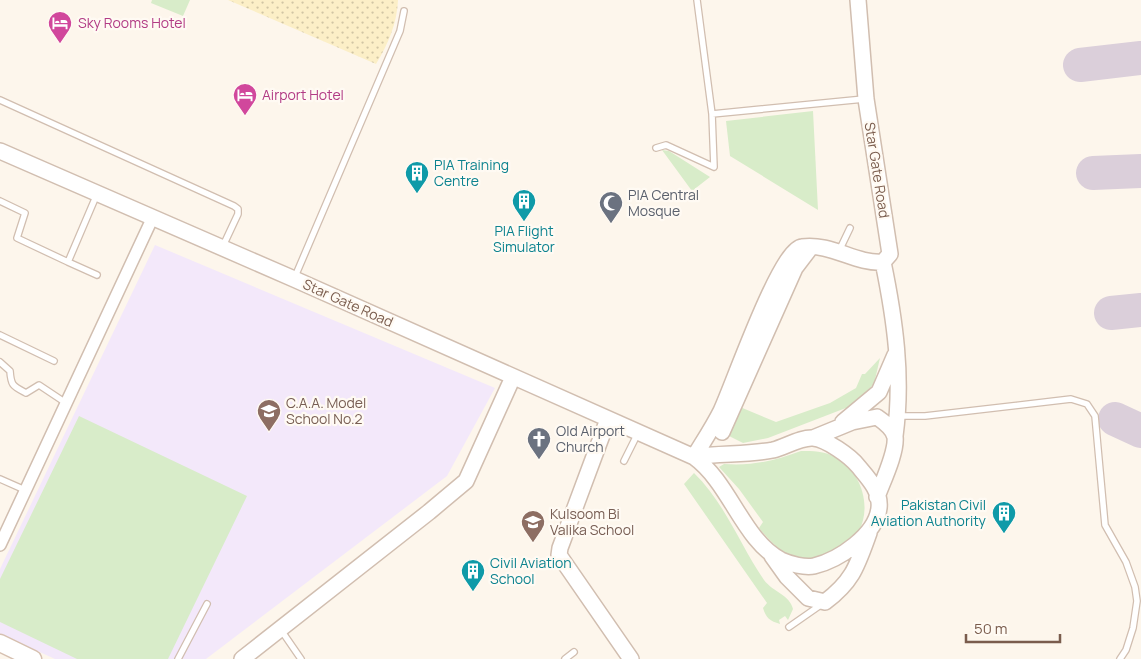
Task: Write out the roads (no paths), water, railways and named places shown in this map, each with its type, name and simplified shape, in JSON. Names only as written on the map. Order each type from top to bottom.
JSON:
[{"type":"main road","points":[[0,643],[33,659]]},
{"type":"street","name":"Star Gate Road","points":[[858,0],[866,99],[890,254],[883,262]]},
{"type":"street","name":"Star Gate Road","points":[[0,152],[294,279],[694,457]]},
{"type":"street","points":[[0,545],[152,218]]},
{"type":"street","points":[[694,457],[721,434],[795,268],[811,247],[825,247],[872,263],[883,262],[898,349],[898,416],[894,446],[877,497]]},
{"type":"street","points":[[834,429],[879,392],[898,349]]},
{"type":"street","points":[[242,659],[430,512],[466,480],[513,378]]},
{"type":"street","points":[[694,457],[774,450],[813,438],[852,422],[877,417],[888,424],[895,436]]},
{"type":"street","points":[[608,419],[559,555],[631,659]]},
{"type":"street","points":[[694,457],[726,491],[752,532],[787,577],[808,598],[825,602],[844,588],[858,564],[879,508],[875,488],[852,458],[831,445],[813,438]]},
{"type":"street","points":[[770,553],[793,565],[814,567],[846,552],[870,532]]},
{"type":"lane","points":[[656,148],[666,145],[714,167],[712,114],[697,0]]},
{"type":"lane","points":[[294,279],[400,31],[404,11]]},
{"type":"lane","points":[[712,114],[866,99]]},
{"type":"lane","points":[[0,100],[234,206],[238,209],[238,214],[222,248]]},
{"type":"lane","points":[[68,262],[97,194]]},
{"type":"lane","points":[[0,201],[25,213],[17,238],[97,275]]},
{"type":"lane","points":[[839,251],[850,228]]},
{"type":"lane","points":[[0,335],[54,361]]},
{"type":"lane","points":[[0,362],[10,371],[12,385],[26,393],[39,385],[66,403]]},
{"type":"lane","points":[[898,416],[925,416],[1071,399],[1087,404],[1095,416],[1105,525],[1126,562],[1135,587],[1137,601],[1133,628],[1126,650],[1120,659]]},
{"type":"lane","points":[[624,461],[638,433]]},
{"type":"lane","points":[[0,478],[25,490]]},
{"type":"lane","points":[[789,627],[825,602]]},
{"type":"lane","points":[[178,659],[207,604]]},
{"type":"lane","points":[[280,628],[301,659]]},
{"type":"lane","points":[[565,659],[574,652]]},
{"type":"place","name":"Sky Rooms Hotel","points":[[60,44]]},
{"type":"place","name":"Airport Hotel","points":[[245,116]]},
{"type":"place","name":"PIA Training Centre","points":[[417,194]]},
{"type":"place","name":"PIA Flight Simulator","points":[[524,222]]},
{"type":"place","name":"PIA Central Mosque","points":[[611,224]]},
{"type":"place","name":"C.A.A. Model School No.2","points":[[269,432]]},
{"type":"place","name":"Old Airport Church","points":[[539,460]]},
{"type":"place","name":"Pakistan Civil Aviation Authority","points":[[1004,534]]},
{"type":"place","name":"Kulsoom Bi Valika School","points":[[533,543]]},
{"type":"place","name":"Civil Aviation School","points":[[473,592]]}]
